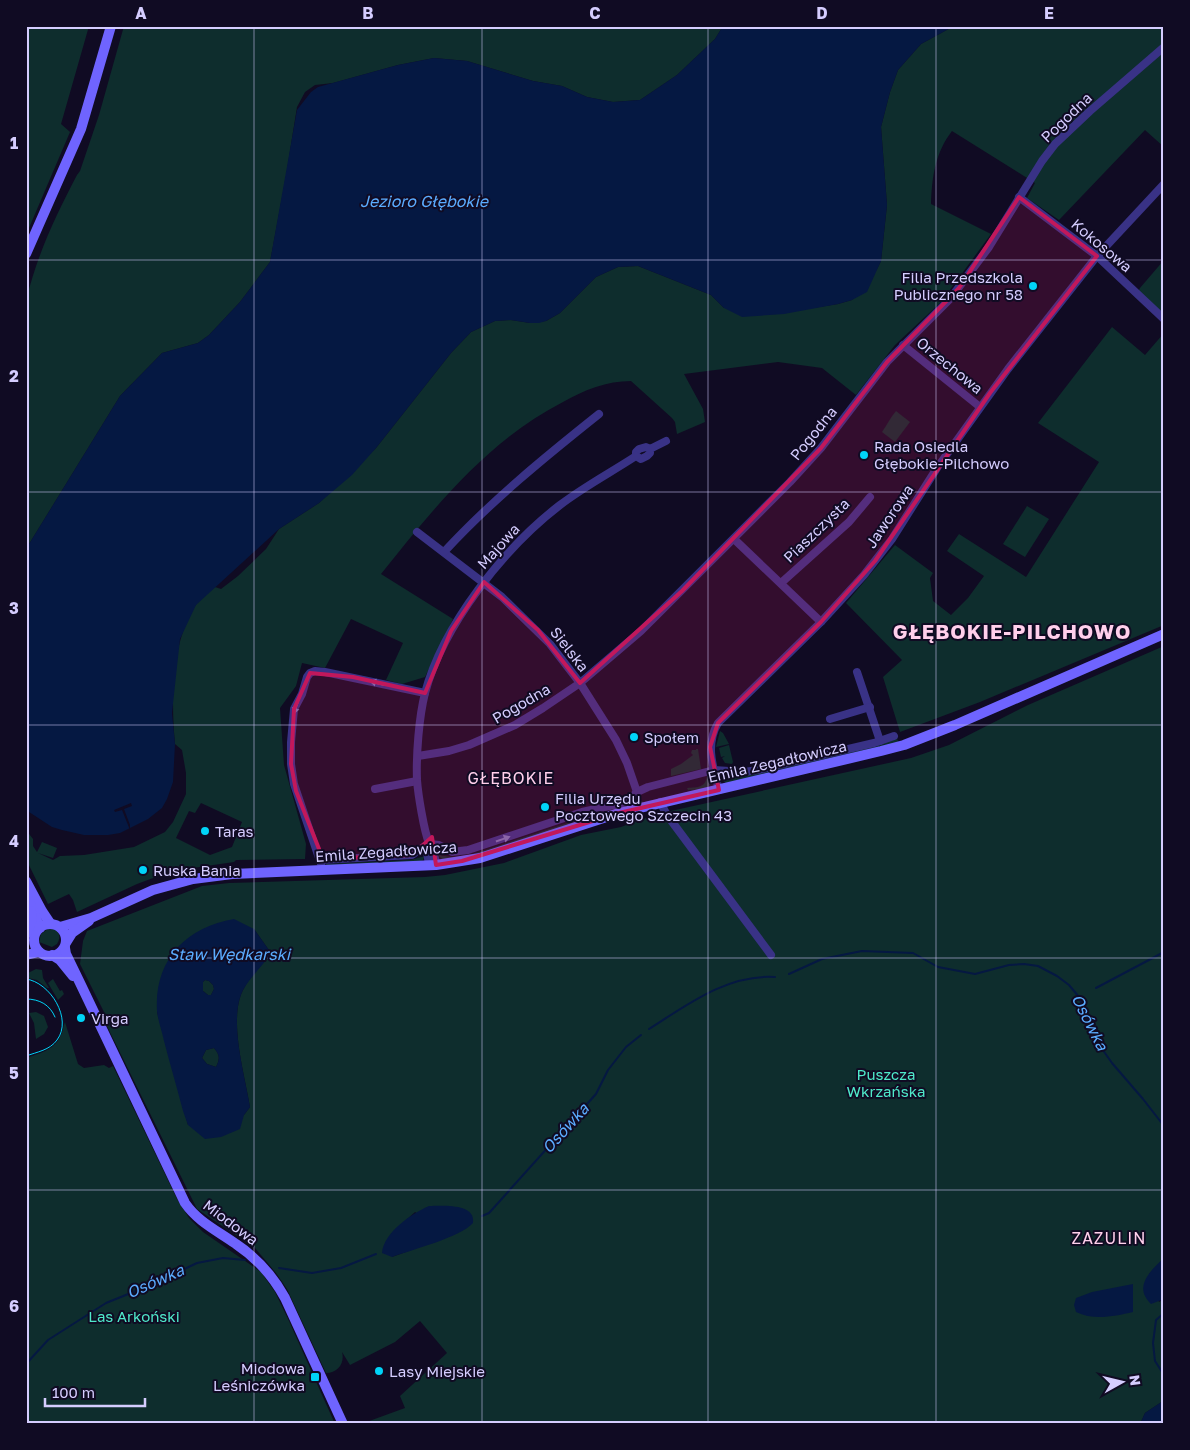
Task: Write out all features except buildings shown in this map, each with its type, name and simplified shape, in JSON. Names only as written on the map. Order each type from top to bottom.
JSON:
[{"type":"main road","points":[[26,254],[82,125],[110,26]]},
{"type":"main road","name":"Emila Zegadłowicza","points":[[55,925],[91,918],[145,893],[187,880],[321,865],[433,865],[480,858],[609,815],[904,745],[1164,634]]},
{"type":"main road","points":[[26,881],[44,914],[64,933],[66,945],[60,952],[52,955],[39,952],[26,955]]},
{"type":"main road","points":[[28,899],[40,928]]},
{"type":"main road","points":[[28,899],[32,920],[29,939],[39,952]]},
{"type":"main road","name":"Emila Zegadłowicza","points":[[66,945],[72,933],[91,918]]},
{"type":"main road","points":[[29,939],[40,928],[55,925]]},
{"type":"main road","name":"Miodowa","points":[[66,945],[81,985],[118,1059],[185,1203],[201,1221],[250,1254],[275,1281],[285,1298],[343,1424]]},
{"type":"main road","name":"Miodowa","points":[[52,955],[60,960],[81,985]]},
{"type":"street","name":"Pogodna","points":[[418,756],[454,750],[491,736],[536,712],[580,683],[641,631],[821,448],[887,362],[903,344],[941,309],[959,288],[989,247],[1042,161],[1066,133],[1164,47]]},
{"type":"street","name":"Jaworowa","points":[[719,790],[710,745],[718,723],[821,622],[857,583],[905,520],[937,468],[1008,369],[1097,256],[1164,184]]},
{"type":"street","name":"Kokosowa","points":[[1019,198],[1097,256],[1164,319]]},
{"type":"street","name":"Orzechowa","points":[[903,344],[980,407]]},
{"type":"street","points":[[444,552],[466,528],[504,493],[599,414]]},
{"type":"street","name":"Majowa","points":[[433,865],[434,851],[430,844],[418,781],[421,718],[425,693],[431,675],[452,631],[468,603],[521,538],[559,506],[599,477],[636,456],[640,459],[647,456],[650,453],[650,449],[666,441]]},
{"type":"street","name":"Piaszczysta","points":[[781,583],[848,522],[870,497]]},
{"type":"street","name":"Sielska","points":[[418,532],[484,582],[538,630],[580,683],[620,747],[628,763],[637,792]]},
{"type":"street","name":"Piaszczysta","points":[[734,538],[821,622]]},
{"type":"street","points":[[425,693],[324,672],[315,671],[308,674],[294,709],[291,764],[294,784],[321,865],[412,855],[430,844],[436,844],[452,852],[468,850],[582,812],[623,803],[628,801],[637,792],[648,787],[714,770],[751,771],[880,741],[894,736]]},
{"type":"street","points":[[857,672],[880,741]]},
{"type":"street","points":[[830,719],[870,707]]},
{"type":"street","points":[[375,789],[418,781]]},
{"type":"street","points":[[660,802],[771,955]]},
{"type":"highlighted area","points":[[1019,197],[1097,256],[990,393],[875,561],[821,622],[718,723],[710,747],[719,790],[619,813],[462,861],[436,865],[432,837],[412,855],[323,859],[296,791],[291,764],[294,709],[310,673],[353,677],[425,693],[451,631],[484,582],[538,630],[580,683],[682,591],[821,448],[887,362],[959,288]]},
{"type":"green space","points":[[26,26],[89,26],[61,124],[70,132],[26,235]]},
{"type":"green space","points":[[124,26],[723,26],[715,39],[677,75],[640,100],[613,102],[587,97],[562,86],[533,81],[467,61],[434,58],[398,65],[333,83],[315,85],[305,92],[297,107],[270,262],[240,302],[209,335],[198,343],[162,353],[120,396],[26,549],[26,301],[47,236],[80,171],[99,115]]},
{"type":"green space","points":[[954,26],[1164,26],[1164,147],[1145,130],[1059,220],[1027,198],[1035,183],[952,131],[938,157],[932,184],[931,204],[991,234],[941,302],[895,345],[856,395],[822,368],[778,362],[684,374],[703,409],[705,422],[677,434],[675,422],[672,418],[631,381],[604,384],[587,390],[535,418],[486,456],[463,478],[441,501],[381,574],[453,619],[425,677],[402,684],[386,680],[403,643],[351,619],[325,668],[302,663],[296,686],[280,708],[284,765],[306,844],[305,859],[236,860],[234,862],[172,871],[137,884],[77,912],[69,894],[48,904],[26,859],[26,830],[33,839],[33,846],[37,852],[42,842],[57,848],[53,858],[38,853],[53,860],[60,856],[84,855],[134,847],[165,832],[173,822],[186,794],[186,773],[182,750],[175,744],[173,691],[181,638],[195,606],[215,587],[221,589],[238,576],[266,549],[279,529],[319,503],[376,448],[451,353],[471,332],[495,321],[511,320],[530,323],[546,321],[560,313],[596,277],[618,267],[638,266],[711,295],[724,308],[813,308],[852,300],[876,271],[881,261],[887,205],[881,127],[898,70],[921,44]],"holes":[[[201,803],[242,822],[232,847],[210,855],[176,838],[189,811],[195,813]]]},
{"type":"green space","points":[[1164,260],[1164,322],[1135,297],[1140,288]]},
{"type":"green space","points":[[1112,327],[1145,355],[1164,333],[1164,625],[980,702],[900,732],[883,677],[902,660],[846,603],[895,545],[933,573],[930,578],[933,601],[951,615],[968,598],[984,576],[947,551],[959,534],[1026,577],[1099,462],[1038,423]]},
{"type":"green space","points":[[896,411],[910,422],[895,442],[882,432]]},
{"type":"green space","points":[[1027,506],[1049,519],[1025,557],[1003,544]]},
{"type":"green space","name":"Puszcza Wkrzańska","points":[[1164,646],[1164,1258],[1149,1274],[1159,1302],[1164,1299],[1164,1402],[1145,1413],[1140,1424],[361,1424],[405,1408],[400,1396],[447,1353],[420,1321],[395,1342],[350,1365],[342,1352],[343,1356],[340,1367],[330,1373],[326,1373],[287,1289],[276,1273],[255,1248],[197,1209],[101,1014],[104,1012],[80,964],[83,941],[87,931],[202,886],[229,883],[425,877],[445,875],[504,863],[581,835],[621,827],[657,814],[911,758],[949,745],[1028,705]],"holes":[[[254,929],[271,953],[243,990],[237,1016],[239,1048],[250,1107],[244,1115],[188,1125],[157,1012]],[[415,1212],[450,1236],[392,1257],[391,1234]]]},
{"type":"green space","points":[[720,731],[729,744],[716,747]]},
{"type":"green space","points":[[896,738],[900,743],[726,783],[720,779],[721,773],[741,774]]},
{"type":"green space","points":[[729,745],[732,764],[725,763],[722,758],[725,756],[721,757],[719,748]]},
{"type":"green space","points":[[698,749],[701,769],[671,776],[671,769],[693,755],[691,753],[692,750]]},
{"type":"green space","points":[[707,775],[713,779],[709,786],[703,789],[688,790],[687,788],[703,785]]},
{"type":"green space","points":[[642,801],[643,803],[489,852],[468,856],[580,819]]},
{"type":"green space","points":[[438,855],[452,857],[465,856],[443,860]]},
{"type":"green space","points":[[425,856],[419,862],[327,866],[326,864],[411,860]]},
{"type":"green space","points":[[49,928],[59,933],[59,941],[52,947],[39,942],[41,934]]},
{"type":"green space","points":[[36,969],[42,970],[43,978],[49,988],[37,980],[28,978],[26,974]]},
{"type":"green space","points":[[53,979],[64,994],[58,1000],[48,983]]},
{"type":"green space","points":[[205,980],[213,985],[214,989],[211,995],[203,991],[203,982]]},
{"type":"green space","points":[[36,1012],[44,1016],[48,1027],[44,1034],[36,1039],[34,1023],[29,1013]]},
{"type":"green space","name":"Las Arkoński","points":[[65,1022],[78,1064],[84,1068],[104,1065],[109,1068],[113,1066],[177,1199],[189,1218],[203,1232],[261,1272],[275,1292],[335,1424],[26,1424],[26,1058],[45,1051],[54,1045],[61,1035]]},
{"type":"green space","points":[[214,1048],[219,1057],[216,1067],[207,1064],[202,1058],[206,1050]]},
{"type":"water","name":"Jezioro Głębokie","points":[[723,26],[954,26],[921,44],[898,70],[890,92],[881,127],[887,205],[881,261],[867,292],[852,300],[838,304],[784,314],[742,317],[724,308],[711,295],[638,266],[618,267],[596,277],[560,313],[546,321],[530,323],[511,320],[495,321],[471,332],[451,353],[376,448],[352,475],[319,503],[279,529],[196,605],[180,639],[172,713],[175,744],[173,782],[162,808],[148,819],[120,833],[108,835],[84,835],[52,827],[26,810],[26,549],[120,396],[162,353],[198,343],[209,335],[240,302],[270,262],[297,110],[311,92],[318,87],[398,65],[434,58],[467,61],[533,81],[562,86],[587,97],[613,102],[640,100],[677,75],[715,39]]},
{"type":"water","name":"Staw Wędkarski","points":[[234,919],[254,929],[271,953],[243,990],[237,1016],[239,1048],[250,1107],[244,1115],[240,1129],[221,1137],[205,1139],[188,1125],[183,1111],[158,1018],[157,993],[167,962],[176,949],[188,938],[217,923]],"holes":[[[205,980],[213,985],[214,989],[211,995],[203,991],[203,982]],[[214,1048],[219,1057],[216,1067],[207,1064],[202,1058],[206,1050]]]},
{"type":"water","points":[[429,1206],[449,1206],[464,1209],[473,1217],[473,1223],[458,1233],[423,1247],[392,1257],[382,1253],[388,1238],[399,1225]]},
{"type":"water","points":[[1164,1258],[1164,1299],[1151,1304],[1143,1291],[1144,1285],[1149,1274]]},
{"type":"water","points":[[1133,1284],[1133,1312],[1097,1317],[1076,1312],[1074,1305],[1076,1298],[1092,1292]]},
{"type":"water","points":[[1163,1401],[1164,1424],[1140,1424],[1145,1413]]},
{"type":"pier","points":[[131,803],[132,806],[124,809],[130,830],[122,810],[115,812],[114,810]]},
{"type":"waterway","name":"Osówka","points":[[789,974],[822,959],[862,951],[913,953],[938,967],[975,974],[1009,965],[1024,964],[1038,966],[1069,985],[1079,997],[1094,1037],[1112,1063],[1164,1126]]},
{"type":"waterway","points":[[1096,988],[1164,952]]},
{"type":"waterway","name":"Osówka","points":[[649,1029],[693,1001],[724,986],[740,980],[757,977],[775,977]]},
{"type":"waterway","name":"Osówka","points":[[482,1216],[489,1213],[596,1094],[608,1070],[626,1047],[641,1035]]},
{"type":"waterway","name":"Osówka","points":[[279,1268],[312,1273],[341,1268],[376,1254]]},
{"type":"waterway","name":"Osówka","points":[[26,1364],[48,1340],[106,1303],[153,1284],[197,1263],[223,1258],[245,1260]]},
{"type":"waterway","name":"Osówka","points":[[1164,1313],[1156,1320],[1153,1343],[1155,1361],[1164,1375]]},
{"type":"tram line","points":[[26,979],[35,982],[51,994],[61,1012],[62,1022],[57,1040],[51,1046],[26,1056]]},
{"type":"tram line","points":[[26,999],[36,1000],[44,1004],[55,1017]]},
{"type":"place","name":"Filia Przedszkola Publicznego nr 58","points":[[1033,286]]},
{"type":"place","name":"Rada Osiedla Głębokie-Pilchowo","points":[[864,455]]},
{"type":"place","name":"Społem","points":[[634,737]]},
{"type":"place","name":"Filia Urzędu Pocztowego Szczecin 43","points":[[545,807]]},
{"type":"place","name":"Taras","points":[[205,831]]},
{"type":"place","name":"Ruska Bania","points":[[143,870]]},
{"type":"place","name":"Virga","points":[[81,1018]]},
{"type":"place","name":"Lasy Miejskie","points":[[379,1371]]},
{"type":"place","name":"Miodowa Leśniczówka","points":[[315,1377]]},
{"type":"district","name":"GŁĘBOKIE-PILCHOWO","points":[[1012,631]]},
{"type":"district","name":"GŁĘBOKIE","points":[[511,778]]},
{"type":"district","name":"ZAZULIN","points":[[1109,1238]]}]
